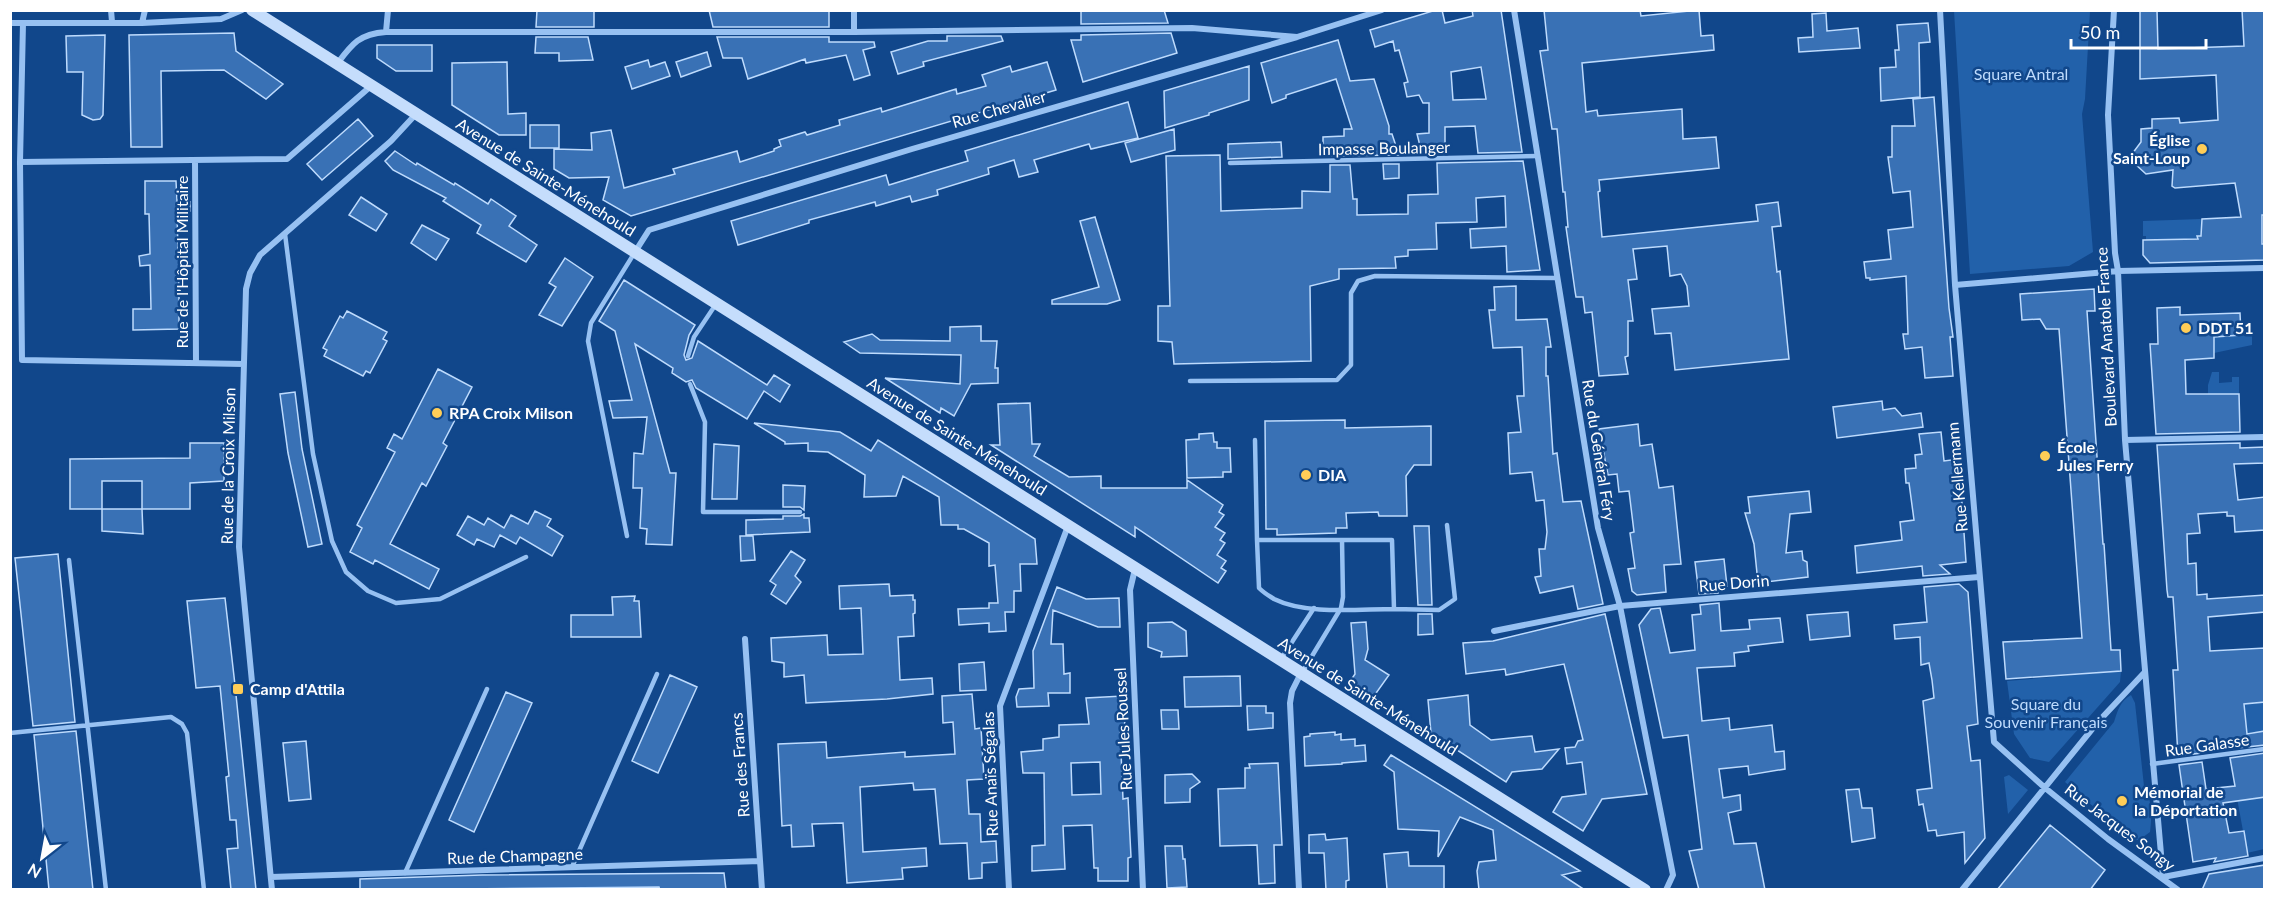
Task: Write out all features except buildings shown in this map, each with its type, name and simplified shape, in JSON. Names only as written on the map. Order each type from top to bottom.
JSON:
[{"type":"main road","name":"Avenue de Sainte-Ménehould","points":[[259,12],[371,86],[1645,890]]},
{"type":"street","points":[[111,10],[112,22]]},
{"type":"street","points":[[142,23],[146,10]]},
{"type":"street","points":[[10,23],[142,23],[220,19],[242,10]]},
{"type":"street","points":[[386,32],[388,10]]},
{"type":"street","points":[[854,10],[854,32]]},
{"type":"street","name":"Rue Chevalier","points":[[634,252],[649,230],[912,149],[1382,10]]},
{"type":"street","name":"Rue du Général Féry","points":[[1514,10],[1598,528],[1620,606],[1673,875],[1666,890]]},
{"type":"street","name":"Rue Kellermann","points":[[1940,10],[1955,285],[1994,742],[2044,787]]},
{"type":"street","name":"Boulevard Anatole France","points":[[2114,10],[2108,115],[2115,253],[2118,271],[2125,440],[2163,877]]},
{"type":"street","name":"Rue de l'Hôpital Militaire","points":[[23,23],[20,162],[22,360],[244,364]]},
{"type":"street","points":[[337,64],[352,43],[373,33],[386,32],[854,32],[1192,28],[1297,37]]},
{"type":"street","name":"Rue de l'Hôpital Militaire","points":[[20,162],[287,159],[371,86]]},
{"type":"street","name":"Rue de la Croix Milson","points":[[272,890],[239,547],[246,289],[250,273],[260,255],[391,141],[416,114]]},
{"type":"street","name":"Rue de l'Hôpital Militaire","points":[[195,160],[196,363]]},
{"type":"street","points":[[10,207],[20,207]]},
{"type":"street","points":[[1955,285],[2118,271],[2265,268]]},
{"type":"street","points":[[2125,440],[2265,437]]},
{"type":"street","name":"Rue Anaïs Ségalas","points":[[1009,890],[1000,706],[1068,525]]},
{"type":"street","name":"Rue Jules Roussel","points":[[1136,568],[1130,590],[1143,890]]},
{"type":"street","name":"Rue Dorin","points":[[1494,631],[1620,606],[1979,577]]},
{"type":"street","name":"Rue des Francs","points":[[745,639],[762,890]]},
{"type":"street","points":[[1299,890],[1290,703],[1292,691],[1301,673]]},
{"type":"street","points":[[1962,890],[2044,787],[2118,699],[2144,673]]},
{"type":"street","name":"Rue Jacques Songy","points":[[2044,787],[2108,839],[2178,890]]},
{"type":"street","points":[[2163,877],[2265,858]]},
{"type":"street","name":"Rue de Champagne","points":[[271,877],[760,861]]},
{"type":"lane","name":"Impasse Boulanger","points":[[1230,164],[1538,156]]},
{"type":"lane","points":[[285,234],[313,454],[332,542],[346,572],[368,591],[396,603],[440,599],[526,557]]},
{"type":"lane","points":[[627,536],[588,341],[591,323],[634,252]]},
{"type":"lane","points":[[1190,381],[1337,380],[1351,365],[1351,294],[1358,281],[1375,276],[1557,278]]},
{"type":"lane","points":[[688,356],[694,337],[716,304]]},
{"type":"lane","points":[[690,384],[705,422],[703,512],[800,512]]},
{"type":"lane","points":[[1255,440],[1258,588],[1274,599],[1314,608],[1439,610],[1455,599],[1447,525]]},
{"type":"lane","points":[[1257,540],[1392,540],[1394,609]]},
{"type":"lane","points":[[1301,673],[1341,609],[1343,597],[1342,540]]},
{"type":"lane","points":[[69,560],[105,890]]},
{"type":"lane","points":[[1281,660],[1314,608]]},
{"type":"lane","points":[[572,867],[657,674]]},
{"type":"lane","points":[[405,873],[487,689]]},
{"type":"lane","points":[[10,733],[171,717],[182,724],[187,733],[204,890]]},
{"type":"lane","name":"Rue Galasse","points":[[2152,764],[2265,749]]},
{"type":"green space","name":"Square Antral","points":[[1954,11],[2090,11],[2085,99],[2082,114],[2093,252],[2069,266],[1970,274]]},
{"type":"green space","points":[[2202,219],[2198,244],[2164,241],[2163,239],[2146,240],[2146,236],[2143,236],[2143,221]]},
{"type":"green space","points":[[2252,335],[2252,345],[2214,353],[2212,337]]},
{"type":"green space","points":[[2212,372],[2219,372],[2219,383],[2232,382],[2232,377],[2239,377],[2239,394],[2208,394]]},
{"type":"green space","name":"Square du Souvenir Français","points":[[2121,671],[2120,682],[2049,762],[2030,758],[2014,734],[2007,681]]},
{"type":"green space","name":"Square du Souvenir Français","points":[[2131,695],[2135,703],[2144,786],[2149,797],[2151,814],[2150,832],[2139,840],[2132,840],[2065,782],[2114,722],[2122,704]]},
{"type":"green space","points":[[2264,702],[2264,731],[2230,736],[2245,712],[2244,704]]},
{"type":"green space","points":[[2009,775],[2028,790],[2008,814],[2004,777]]},
{"type":"green space","points":[[2264,797],[2264,849],[2247,853],[2237,798]]},
{"type":"place","name":"Église Saint-Loup","points":[[2202,149]]},
{"type":"place","name":"DDT 51","points":[[2186,328]]},
{"type":"place","name":"RPA Croix Milson","points":[[437,413]]},
{"type":"place","name":"École Jules Ferry","points":[[2045,456]]},
{"type":"place","name":"DIA","points":[[1306,475]]},
{"type":"place","name":"Camp d'Attila","points":[[238,689]]},
{"type":"place","name":"Mémorial de la Déportation","points":[[2122,801]]}]
